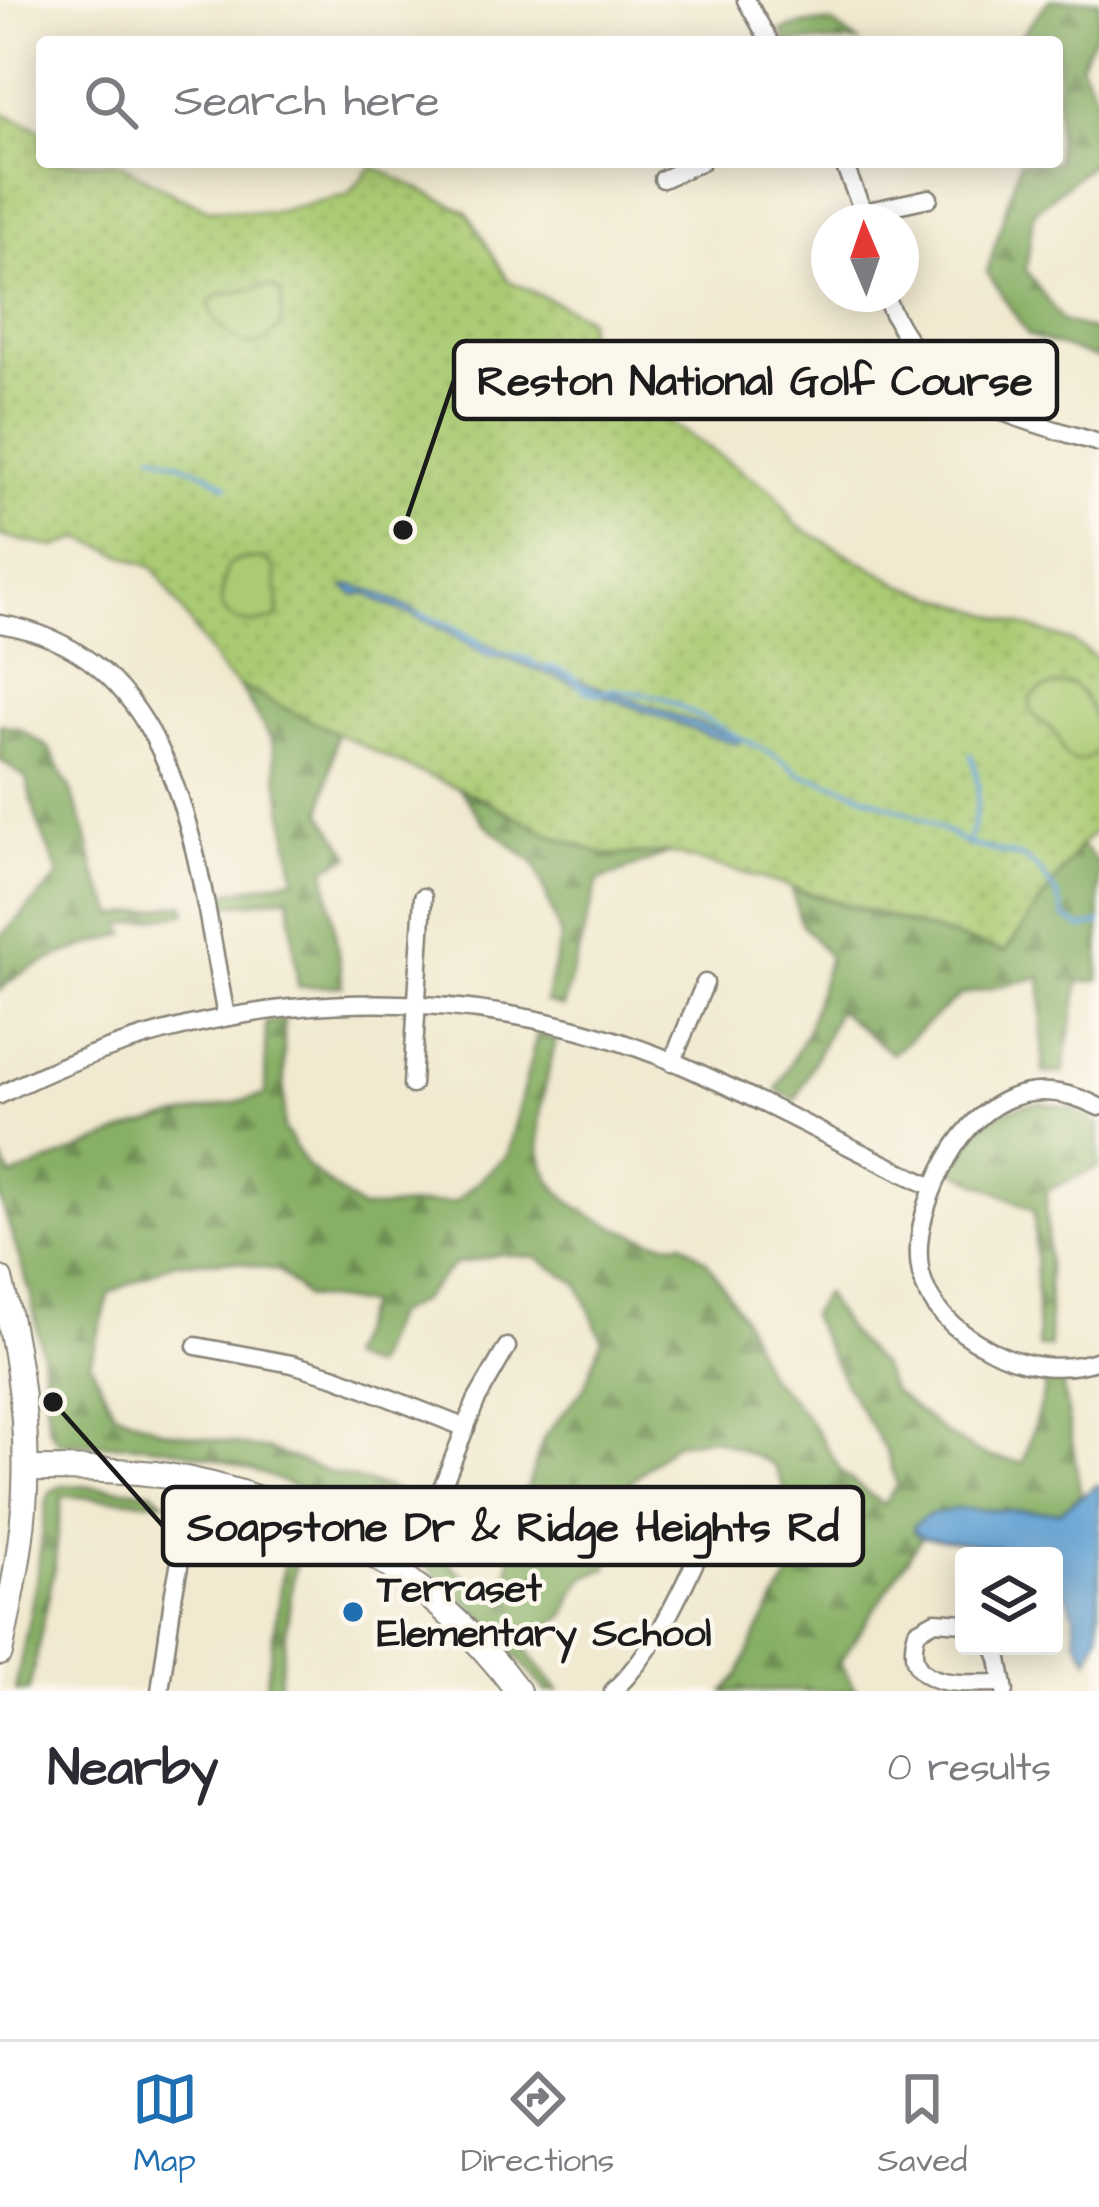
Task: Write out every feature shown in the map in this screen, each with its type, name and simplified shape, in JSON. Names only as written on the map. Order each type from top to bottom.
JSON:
[{"type":"street","points":[[746,0],[767,36]]},
{"type":"street","points":[[664,179],[687,168]]},
{"type":"street","points":[[846,168],[861,204]]},
{"type":"street","points":[[909,204],[929,198]]},
{"type":"street","points":[[893,312],[924,361],[955,388],[1003,413],[1099,443]]},
{"type":"street","points":[[0,624],[44,635],[83,656],[113,681],[148,726],[172,775],[190,829],[226,1016]]},
{"type":"street","points":[[412,1085],[422,897]]},
{"type":"street","points":[[672,1062],[705,983]]},
{"type":"street","points":[[0,1095],[127,1041],[226,1016],[311,1005],[416,1004],[519,1016],[672,1062],[933,1187]]},
{"type":"street","points":[[1099,1107],[1049,1093],[992,1107],[960,1136],[933,1187],[921,1218],[917,1256],[921,1276],[940,1310],[976,1342],[1019,1362],[1062,1368],[1099,1360]]},
{"type":"street","points":[[0,1279],[21,1381],[26,1469],[21,1540],[0,1653]]},
{"type":"street","points":[[196,1346],[314,1370],[466,1428]]},
{"type":"street","points":[[397,1570],[430,1518],[476,1401],[507,1347]]},
{"type":"street","points":[[26,1469],[108,1470],[196,1481],[286,1508],[397,1570],[473,1637],[518,1691]]},
{"type":"street","points":[[160,1691],[196,1481]]},
{"type":"street","points":[[613,1691],[663,1627],[708,1534]]},
{"type":"street","points":[[955,1622],[934,1621],[917,1631],[912,1650],[921,1671],[932,1679],[1003,1687],[997,1655]]},
{"type":"green space","points":[[1049,0],[1099,0],[1099,26],[1080,63],[1099,101],[1099,158],[1034,212],[1026,270],[1062,321],[1099,332],[1099,359],[1028,335],[987,272],[1018,168],[1063,168],[1063,36],[1021,36]]},
{"type":"green space","points":[[807,23],[832,23],[850,36],[784,36],[781,31]]},
{"type":"green space","points":[[0,112],[36,127],[36,168],[128,168],[208,209],[270,213],[349,194],[370,168],[376,168],[467,212],[508,280],[588,318],[583,364],[775,493],[796,525],[902,585],[1073,642],[1099,660],[1099,828],[1081,845],[1005,952],[669,853],[605,855],[556,837],[239,686],[223,673],[154,568],[81,538],[55,547],[0,536]]},
{"type":"green space","points":[[263,287],[282,294],[281,325],[259,343],[245,344],[217,322],[210,303],[218,295]]},
{"type":"green space","points":[[263,559],[274,567],[278,617],[256,623],[233,618],[222,603],[227,566],[236,560]]},
{"type":"green space","points":[[1071,684],[1089,704],[1097,731],[1098,749],[1080,761],[1066,756],[1057,735],[1036,718],[1030,706],[1041,690]]},
{"type":"green space","points":[[239,686],[337,733],[322,813],[351,856],[325,868],[343,986],[298,987],[289,896],[220,907],[218,895],[295,878],[272,741]]},
{"type":"green space","points":[[0,724],[20,729],[49,748],[71,791],[95,873],[116,916],[184,904],[186,913],[122,925],[126,934],[40,964],[0,991],[0,937],[59,876],[26,778],[0,760]]},
{"type":"green space","points":[[459,788],[556,837],[605,855],[669,853],[598,881],[563,1007],[545,1002],[561,937],[535,864],[484,823]]},
{"type":"green space","points":[[1081,845],[1099,864],[1099,980],[1079,982],[1063,1073],[1043,1073],[1041,977],[960,995],[892,1054],[838,1010],[796,1100],[777,1090],[807,1031],[829,957],[800,922],[792,889],[1005,952]]},
{"type":"green space","points":[[284,1020],[284,1129],[308,1167],[361,1209],[455,1202],[507,1155],[537,1034],[556,1040],[539,1127],[547,1174],[561,1194],[585,1212],[649,1239],[682,1242],[707,1261],[742,1316],[767,1375],[820,1435],[841,1472],[883,1505],[897,1485],[887,1453],[810,1315],[824,1293],[847,1330],[881,1366],[892,1390],[946,1434],[986,1456],[1023,1463],[1047,1381],[1062,1381],[1081,1495],[1060,1512],[955,1509],[914,1532],[922,1537],[840,1662],[856,1691],[724,1691],[738,1676],[794,1570],[797,1515],[773,1464],[713,1438],[675,1443],[619,1492],[622,1529],[607,1568],[585,1577],[566,1615],[522,1645],[558,1691],[545,1691],[490,1624],[427,1566],[424,1554],[428,1546],[484,1593],[508,1575],[517,1520],[544,1437],[584,1388],[602,1339],[578,1284],[537,1258],[501,1254],[453,1265],[420,1301],[393,1315],[372,1368],[346,1358],[368,1304],[306,1297],[279,1271],[234,1261],[175,1262],[110,1293],[90,1362],[114,1411],[161,1430],[269,1450],[393,1489],[409,1500],[396,1531],[378,1531],[298,1488],[212,1458],[152,1446],[59,1442],[49,1430],[31,1295],[0,1198],[0,1155],[11,1177],[135,1127],[265,1095],[266,1022]]},
{"type":"green space","points":[[1041,1103],[1073,1109],[1099,1125],[1099,1167],[1046,1191],[1050,1347],[1038,1347],[1034,1210],[952,1170],[986,1122],[1010,1109]]},
{"type":"green space","points":[[64,1485],[152,1491],[164,1502],[62,1496],[54,1570],[29,1691],[15,1691],[47,1500],[51,1491]]},
{"type":"green space","points":[[218,1506],[299,1534],[278,1691],[265,1691],[287,1542],[201,1512]]},
{"type":"water","points":[[351,585],[500,651],[740,739],[738,744],[506,658],[487,656],[438,626],[344,587]]},
{"type":"water","points":[[1099,1484],[1099,1633],[1089,1660],[1077,1639],[1074,1614],[1063,1590],[1063,1547],[993,1547],[922,1537],[913,1526],[928,1515],[955,1509],[1059,1512]]},
{"type":"waterway","points":[[153,453],[207,473],[227,486]]},
{"type":"waterway","points":[[421,614],[480,643]]},
{"type":"waterway","points":[[506,654],[535,664]]},
{"type":"waterway","points":[[544,668],[571,675],[584,690],[598,694],[611,689],[661,697],[801,774],[918,817],[968,844],[1024,858],[1057,895],[1065,918],[1082,928],[1099,923]]},
{"type":"waterway","points":[[968,844],[978,800],[971,755]]},
{"type":"place","name":"Reston National Golf Course","points":[[403,530]]},
{"type":"place","name":"Soapstone Dr & Ridge Heights Rd","points":[[53,1402]]},
{"type":"place","name":"Terraset Elementary School","points":[[353,1612]]}]
